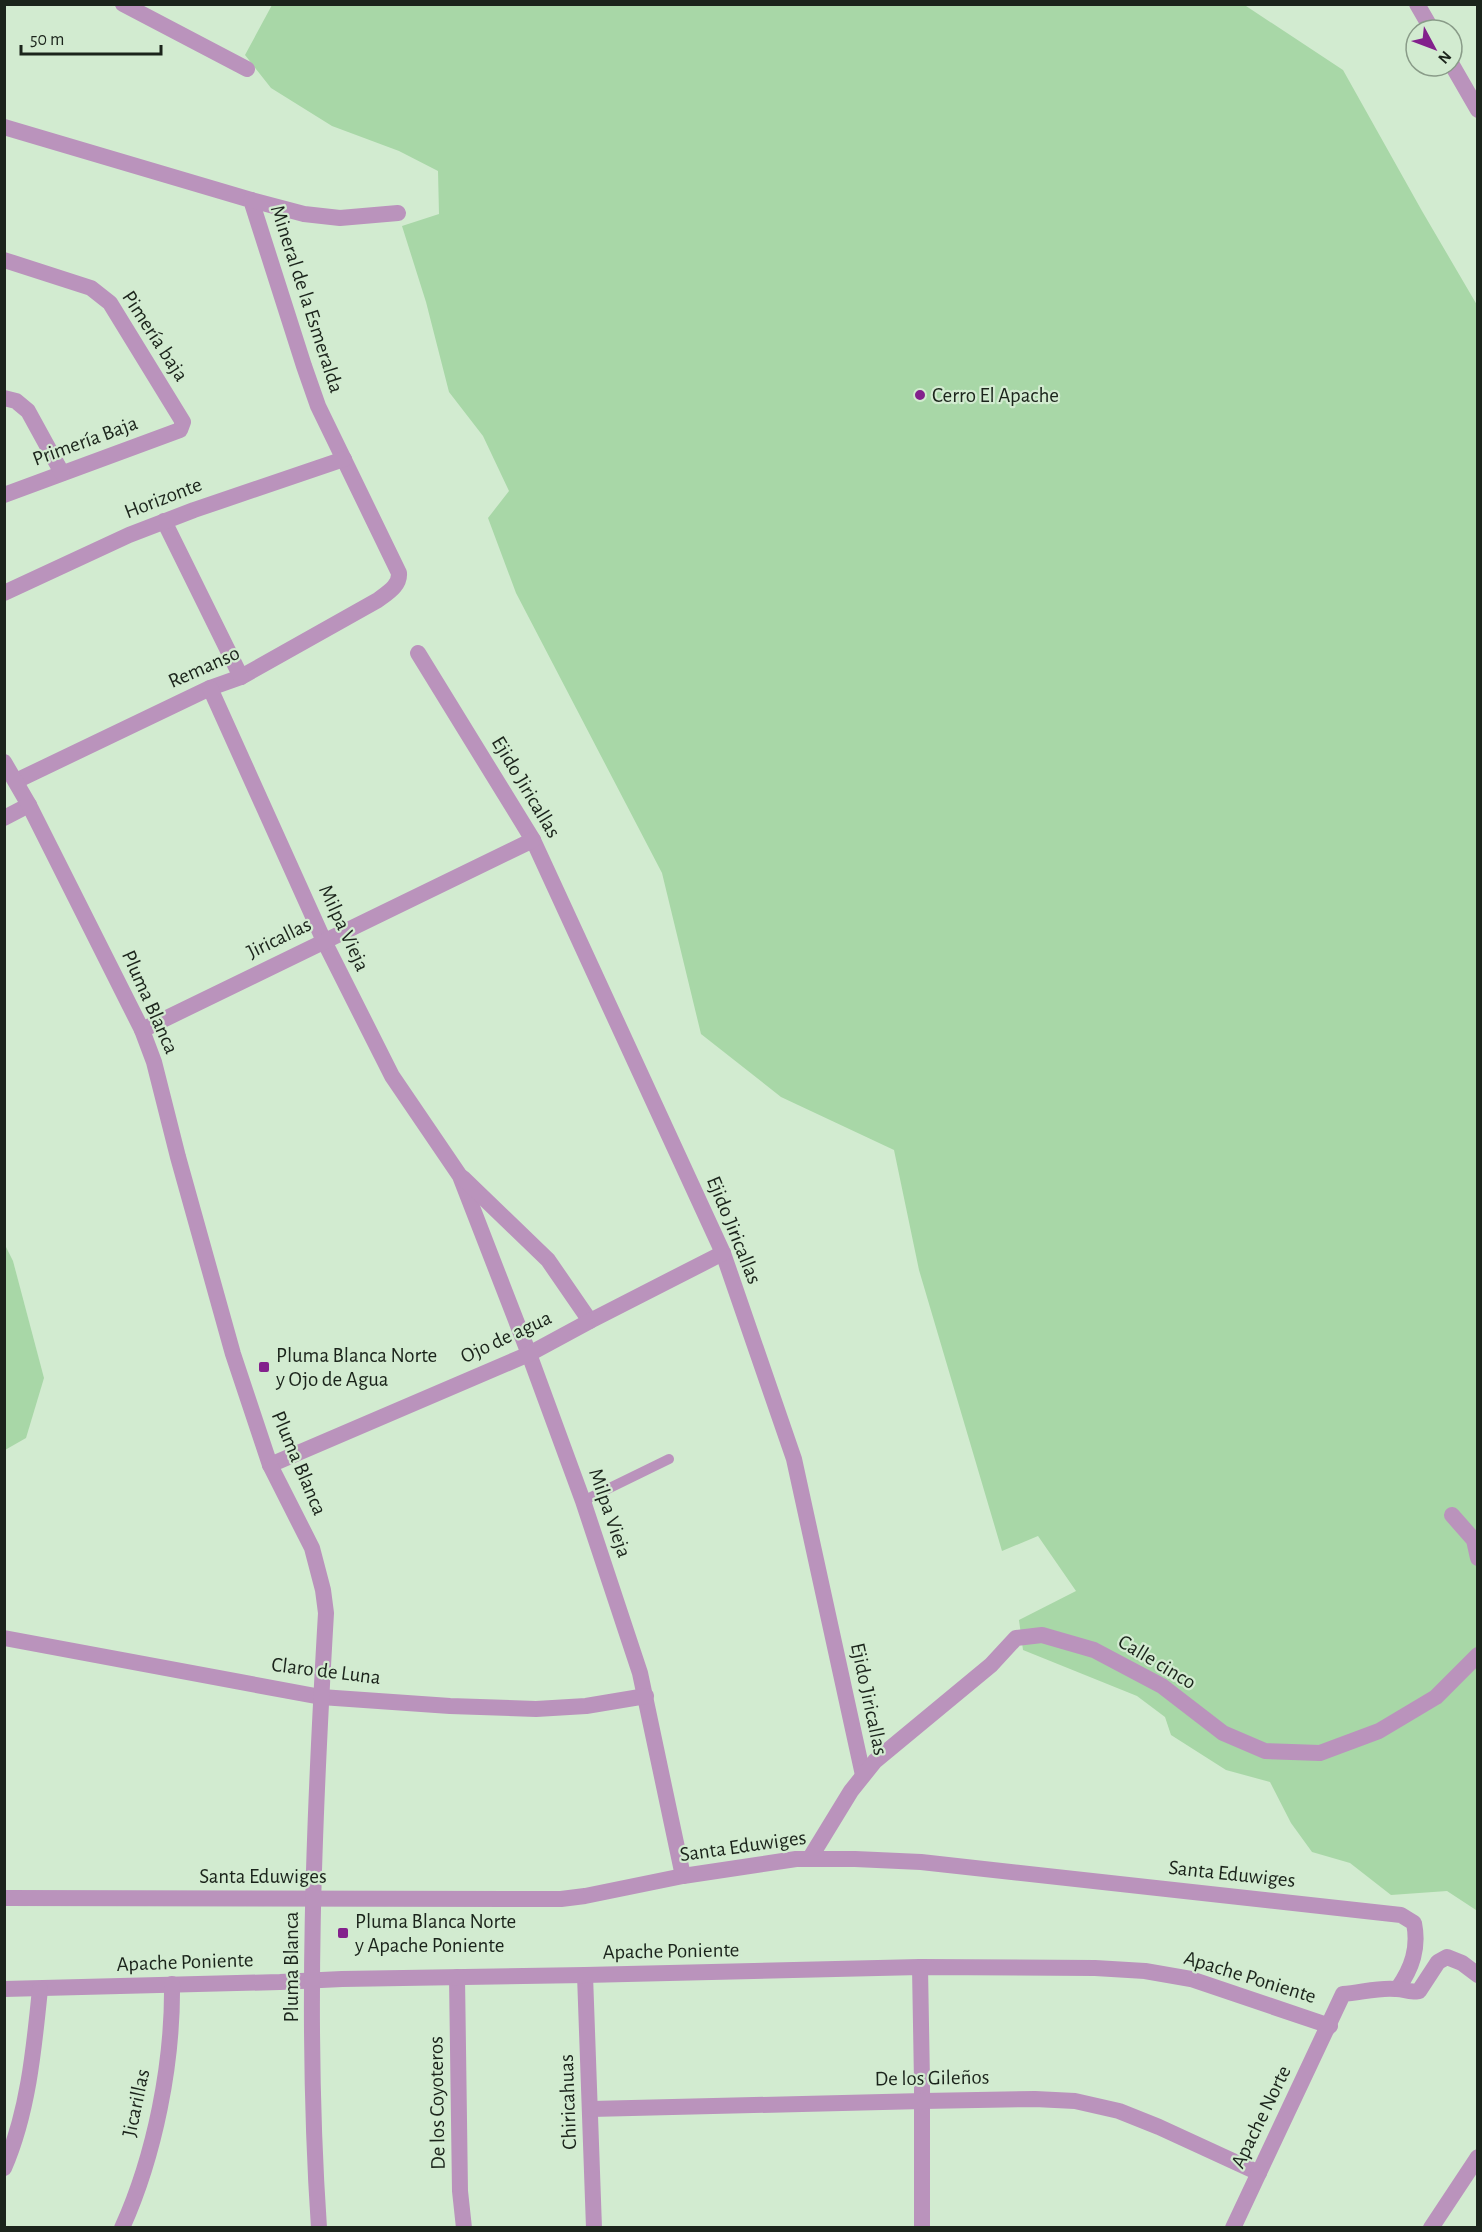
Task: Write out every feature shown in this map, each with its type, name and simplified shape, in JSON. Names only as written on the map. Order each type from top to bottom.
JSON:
[{"type":"street","points":[[123,4],[247,69]]},
{"type":"street","points":[[1417,4],[1425,18]]},
{"type":"street","points":[[1460,78],[1478,110]]},
{"type":"street","name":"Mineral de la Esmeralda","points":[[4,127],[251,200],[318,406],[400,578]]},
{"type":"street","points":[[251,200],[304,214],[340,218],[398,213]]},
{"type":"street","name":"Pimería baja","points":[[4,260],[91,288],[110,303],[182,419],[180,430]]},
{"type":"street","points":[[4,398],[16,401],[28,411],[62,473]]},
{"type":"street","name":"Primería Baja","points":[[4,495],[180,430]]},
{"type":"street","name":"Horizonte","points":[[4,593],[129,535],[344,459]]},
{"type":"street","points":[[164,522],[241,677]]},
{"type":"street","name":"Remanso","points":[[16,781],[210,688],[241,677],[378,600],[394,587],[400,578]]},
{"type":"street","name":"Ejido Jiricallas","points":[[418,653],[533,840],[723,1253],[794,1459],[862,1775],[810,1858]]},
{"type":"street","name":"Milpa Vieja","points":[[210,688],[324,941],[392,1076],[460,1176],[548,1260],[590,1321]]},
{"type":"street","name":"Pluma Blanca","points":[[4,762],[29,805],[142,1030],[154,1062],[233,1354],[270,1465],[312,1548],[324,1590],[326,1613],[313,1899],[315,2153],[319,2228]]},
{"type":"street","points":[[4,818],[29,805]]},
{"type":"street","name":"Jiricallas","points":[[142,1030],[533,840]]},
{"type":"street","name":"Milpa Vieja","points":[[460,1176],[583,1502],[646,1696],[682,1876]]},
{"type":"street","name":"Ojo de agua","points":[[270,1465],[529,1354],[723,1253]]},
{"type":"street","points":[[1452,1515],[1474,1539],[1478,1558]]},
{"type":"street","name":"Calle cinco","points":[[862,1775],[875,1761],[991,1665],[1016,1638],[1042,1635],[1094,1650],[1162,1686],[1223,1733],[1265,1751],[1320,1753],[1380,1731],[1436,1697],[1478,1655]]},
{"type":"street","name":"Claro de Luna","points":[[4,1638],[321,1697],[536,1709],[586,1706],[646,1696]]},
{"type":"street","name":"Santa Eduwiges","points":[[4,1898],[561,1899],[682,1876],[810,1858],[921,1862],[1401,1915],[1414,1923],[1417,1940],[1409,1973],[1398,1988]]},
{"type":"street","points":[[1398,1988],[1408,1993],[1419,1991],[1438,1962],[1447,1957],[1462,1963],[1478,1974]]},
{"type":"street","points":[[920,1967],[922,2228]]},
{"type":"street","name":"Apache Poniente","points":[[4,1989],[920,1967],[1095,1968],[1145,1971],[1191,1979],[1329,2026]]},
{"type":"street","name":"Chiricahuas","points":[[585,1976],[594,2228]]},
{"type":"street","name":"De los Coyoteros","points":[[457,1977],[460,2191],[464,2228]]},
{"type":"street","name":"Jicarillas","points":[[122,2228],[132,2208],[155,2131],[166,2079],[172,1984]]},
{"type":"street","name":"Apache Norte","points":[[1233,2228],[1343,1994],[1398,1988]]},
{"type":"street","points":[[4,2168],[11,2127],[25,2100],[40,1989]]},
{"type":"street","name":"De los Gileños","points":[[591,2109],[1035,2099],[1075,2101],[1130,2115],[1259,2173]]},
{"type":"street","points":[[1431,2228],[1478,2157]]},
{"type":"lane","points":[[583,1502],[669,1460]]},
{"type":"green space","points":[[1243,4],[1343,70],[1477,305],[1476,1910],[1447,1891],[1391,1895],[1350,1863],[1312,1852],[1291,1823],[1270,1782],[1226,1770],[1171,1735],[1165,1717],[1137,1696],[1023,1650],[1019,1620],[1076,1591],[1038,1536],[1002,1551],[919,1270],[894,1150],[781,1097],[701,1034],[662,873],[516,593],[488,518],[509,491],[483,436],[449,392],[426,302],[402,226],[439,214],[438,171],[399,151],[332,126],[271,88],[245,55],[272,5]]},
{"type":"green space","points":[[4,1243],[13,1261],[44,1378],[26,1438],[5,1450]]},
{"type":"place","name":"Cerro El Apache","points":[[920,395]]},
{"type":"place","name":"Pluma Blanca Norte y Ojo de Agua","points":[[264,1367]]},
{"type":"place","name":"Pluma Blanca Norte y Apache Poniente","points":[[343,1933]]}]
